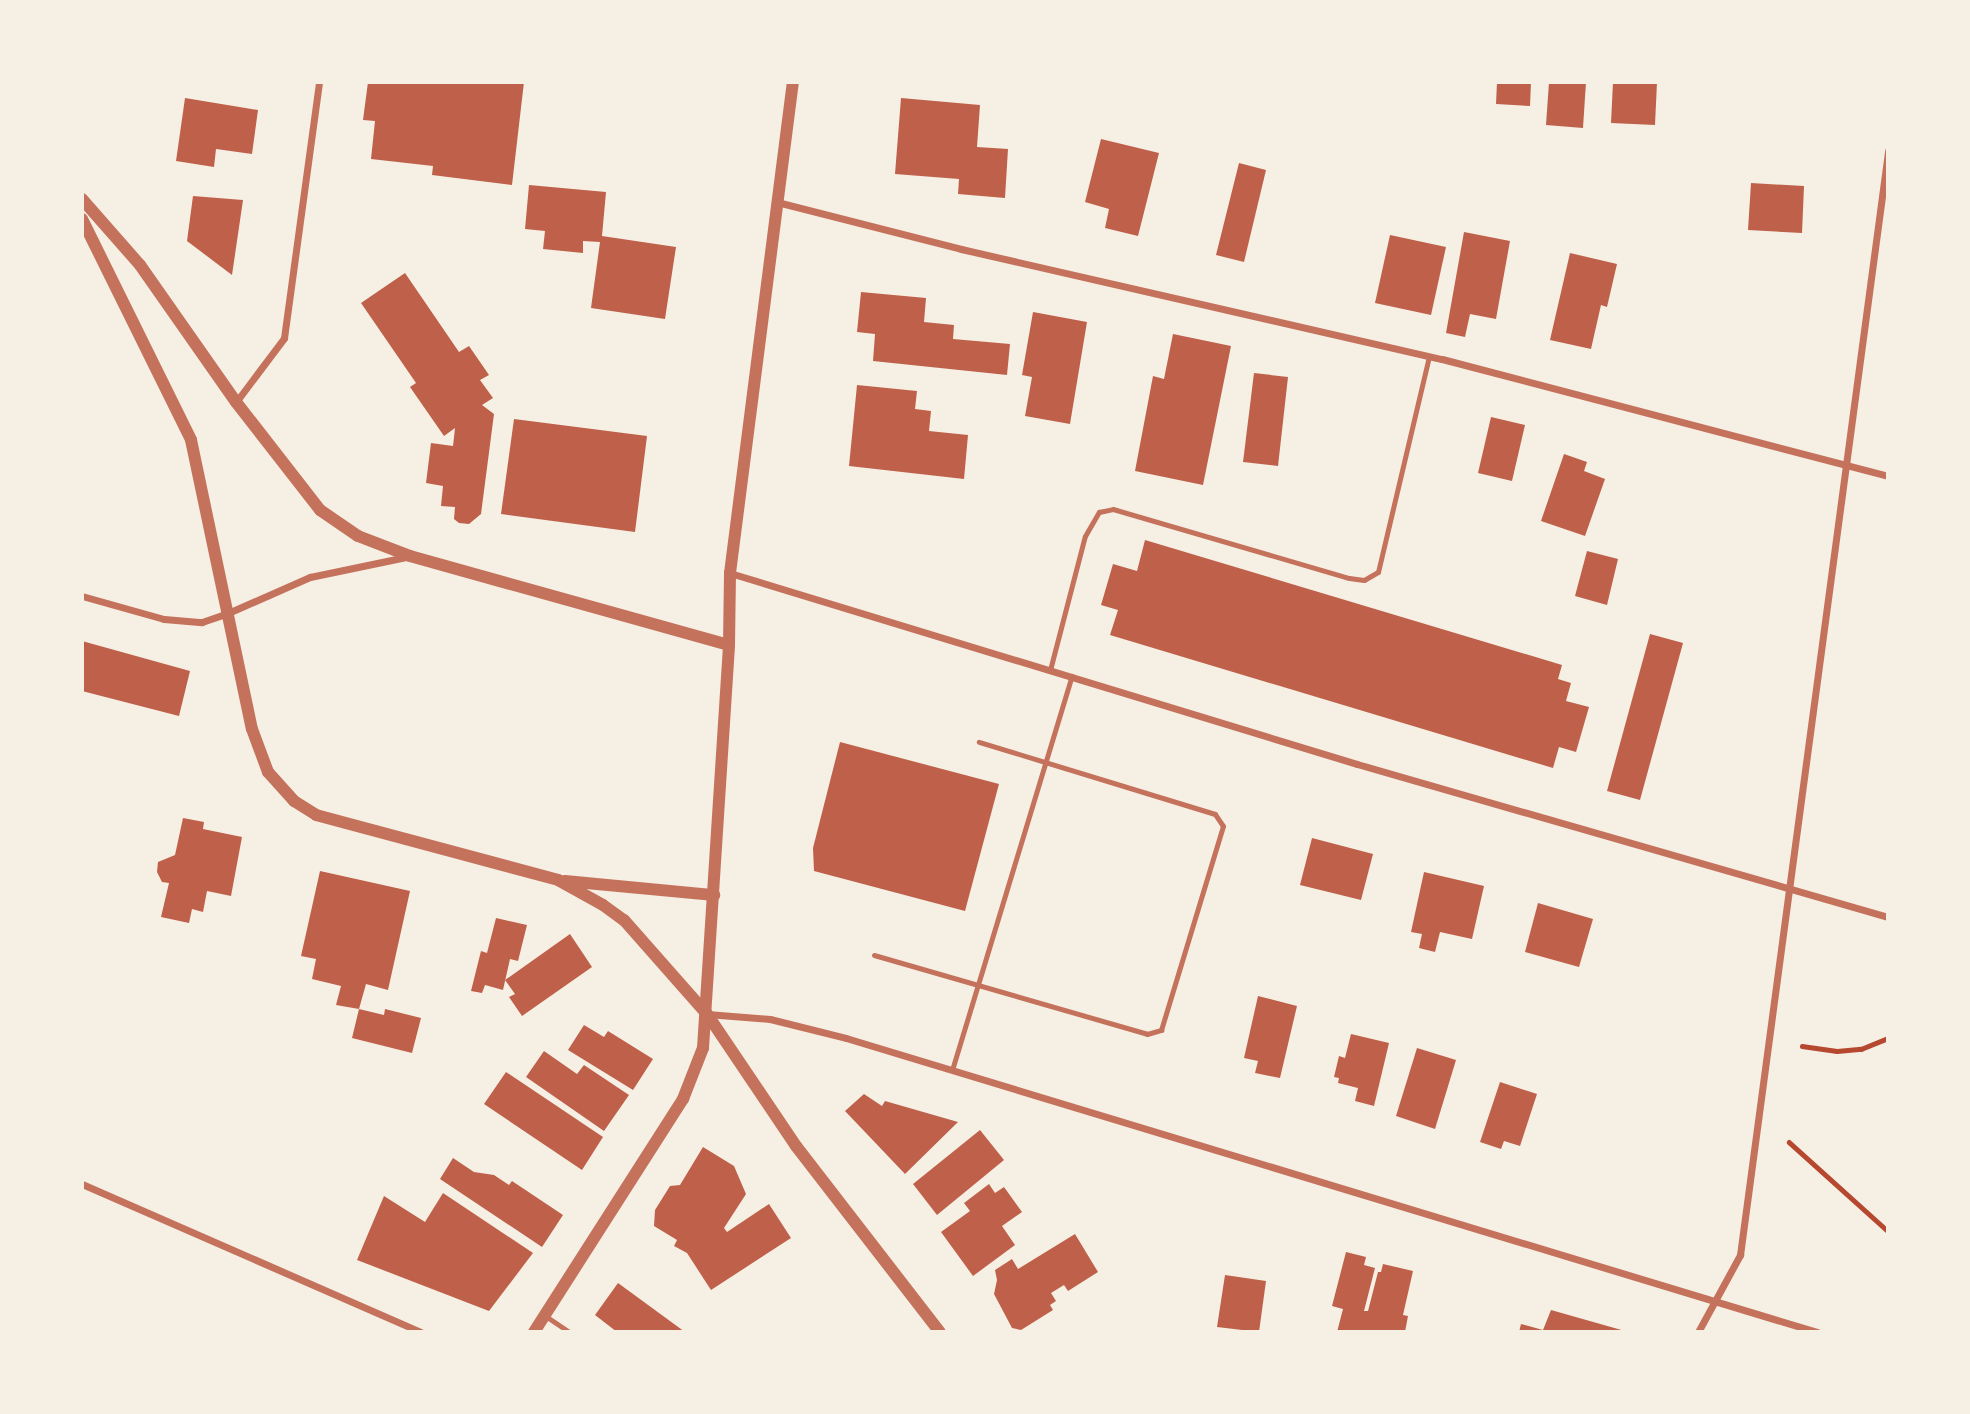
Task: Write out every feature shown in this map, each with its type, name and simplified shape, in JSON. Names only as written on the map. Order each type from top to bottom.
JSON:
[{"type":"street","points":[[236,402],[284,338],[319,82]]},
{"type":"street","points":[[534,1332],[683,1099],[703,1048],[729,645],[730,572],[793,82]]},
{"type":"street","points":[[1698,1332],[1740,1255],[1888,151]]},
{"type":"street","points":[[82,199],[140,265],[236,402],[320,510],[358,536],[410,556],[729,645]]},
{"type":"street","points":[[776,202],[961,249],[1429,356],[1888,476]]},
{"type":"street","points":[[82,219],[191,440],[252,729],[268,772],[294,801],[316,815],[558,880],[714,894]]},
{"type":"street","points":[[82,596],[164,619],[202,622],[228,614],[310,577],[410,556]]},
{"type":"street","points":[[730,572],[1357,764],[1888,918]]},
{"type":"street","points":[[558,880],[624,920],[707,1014],[796,1146],[940,1332]]},
{"type":"street","points":[[707,1014],[770,1019],[952,1070],[1817,1332]]},
{"type":"street","points":[[82,1184],[421,1332]]},
{"type":"lane","points":[[1050,670],[1085,536],[1099,512],[1113,509],[1349,578],[1364,580],[1378,572],[1429,356]]},
{"type":"lane","points":[[952,1070],[1072,676]]},
{"type":"lane","points":[[874,955],[1147,1034],[1161,1030],[1223,826],[1215,814],[979,742]]},
{"type":"lane","points":[[544,1315],[569,1332]]},
{"type":"path","points":[[1802,1046],[1837,1051],[1861,1049],[1888,1038]]},
{"type":"path","points":[[1789,1142],[1888,1231]]},
{"type":"building","points":[[368,82],[524,82],[512,185],[432,175],[433,166],[371,159],[375,121],[363,120]]},
{"type":"building","points":[[1497,82],[1531,82],[1530,106],[1496,104]]},
{"type":"building","points":[[1549,82],[1586,82],[1583,128],[1546,125]]},
{"type":"building","points":[[1613,82],[1657,82],[1655,125],[1611,123]]},
{"type":"building","points":[[185,98],[258,110],[252,154],[216,149],[214,167],[176,161]]},
{"type":"building","points":[[901,98],[980,105],[977,147],[1008,149],[1005,198],[958,194],[959,179],[895,174]]},
{"type":"building","points":[[1101,139],[1159,153],[1138,236],[1105,228],[1109,209],[1085,202]]},
{"type":"building","points":[[1239,163],[1266,170],[1244,262],[1216,255]]},
{"type":"building","points":[[1751,183],[1804,186],[1802,233],[1748,230]]},
{"type":"building","points":[[529,185],[606,192],[602,236],[676,247],[665,319],[591,308],[600,242],[583,241],[583,253],[543,249],[545,231],[525,229]]},
{"type":"building","points":[[193,196],[243,200],[232,275],[187,241]]},
{"type":"building","points":[[1464,232],[1510,241],[1496,319],[1470,314],[1465,337],[1446,333]]},
{"type":"building","points":[[1390,235],[1446,247],[1431,315],[1375,303]]},
{"type":"building","points":[[1570,253],[1617,264],[1607,307],[1601,305],[1591,349],[1550,340]]},
{"type":"building","points":[[405,273],[459,352],[469,346],[489,375],[480,380],[493,398],[482,405],[494,414],[481,514],[469,524],[459,523],[454,519],[455,507],[441,506],[443,486],[426,483],[431,443],[453,446],[455,428],[444,436],[410,387],[416,383],[361,303]]},
{"type":"building","points":[[861,292],[926,298],[924,322],[954,325],[953,339],[1010,344],[1007,375],[873,361],[875,334],[857,332]]},
{"type":"building","points":[[1033,312],[1087,322],[1070,424],[1025,416],[1032,377],[1022,375]]},
{"type":"building","points":[[1173,334],[1231,346],[1203,485],[1135,471],[1153,376],[1164,379]]},
{"type":"building","points":[[1254,373],[1288,377],[1278,466],[1243,462]]},
{"type":"building","points":[[857,385],[917,391],[915,409],[931,411],[929,431],[968,435],[964,479],[849,466]]},
{"type":"building","points":[[1491,417],[1525,425],[1512,481],[1478,473]]},
{"type":"building","points":[[514,419],[647,436],[635,532],[501,514]]},
{"type":"building","points":[[1564,454],[1587,462],[1584,471],[1605,479],[1585,536],[1541,521]]},
{"type":"building","points":[[1145,540],[1562,665],[1558,679],[1571,683],[1566,701],[1589,707],[1576,752],[1559,747],[1553,768],[1110,635],[1118,610],[1101,605],[1113,564],[1137,571]]},
{"type":"building","points":[[1587,551],[1618,559],[1607,605],[1575,596]]},
{"type":"building","points":[[1650,634],[1683,643],[1640,800],[1607,791]]},
{"type":"building","points":[[82,641],[190,671],[179,716],[82,691]]},
{"type":"building","points":[[840,742],[999,784],[965,911],[814,871],[813,848]]},
{"type":"building","points":[[183,818],[204,822],[203,829],[242,837],[231,896],[207,891],[203,912],[192,909],[189,923],[161,917],[169,883],[162,882],[157,872],[158,862],[175,855]]},
{"type":"building","points":[[1312,838],[1373,854],[1361,900],[1300,885]]},
{"type":"building","points":[[320,871],[410,891],[388,990],[366,984],[359,1009],[336,1005],[341,986],[312,979],[316,959],[301,956]]},
{"type":"building","points":[[1424,872],[1484,886],[1472,939],[1440,932],[1435,952],[1419,948],[1422,934],[1411,932]]},
{"type":"building","points":[[1538,903],[1593,919],[1579,967],[1525,952]]},
{"type":"building","points":[[496,918],[527,925],[518,961],[510,959],[503,990],[485,985],[482,993],[471,991],[481,951],[487,953]]},
{"type":"building","points":[[570,934],[592,967],[522,1016],[509,997],[515,994],[505,980]]},
{"type":"building","points":[[1258,996],[1297,1006],[1280,1078],[1255,1073],[1258,1061],[1244,1058]]},
{"type":"building","points":[[359,1009],[384,1015],[385,1009],[421,1018],[412,1053],[352,1038]]},
{"type":"building","points":[[584,1025],[604,1037],[608,1031],[653,1059],[633,1090],[568,1050]]},
{"type":"building","points":[[1351,1034],[1389,1043],[1374,1106],[1355,1101],[1358,1088],[1338,1083],[1339,1078],[1334,1077],[1339,1056],[1345,1058]]},
{"type":"building","points":[[1417,1048],[1456,1060],[1435,1129],[1396,1116]]},
{"type":"building","points":[[544,1051],[577,1074],[584,1065],[629,1095],[604,1131],[526,1077]]},
{"type":"building","points":[[506,1072],[603,1137],[582,1170],[484,1104]]},
{"type":"building","points":[[1500,1082],[1537,1094],[1520,1146],[1504,1141],[1501,1149],[1480,1142]]},
{"type":"building","points":[[864,1094],[882,1106],[885,1101],[958,1122],[905,1174],[845,1111]]},
{"type":"building","points":[[980,1130],[1004,1160],[937,1215],[913,1184]]},
{"type":"building","points":[[703,1147],[734,1166],[746,1194],[724,1228],[727,1232],[769,1204],[791,1238],[711,1290],[687,1253],[674,1246],[677,1240],[654,1226],[655,1210],[670,1186],[680,1185]]},
{"type":"building","points":[[453,1158],[474,1172],[494,1175],[509,1185],[512,1181],[563,1215],[542,1247],[440,1179]]},
{"type":"building","points":[[989,1184],[995,1193],[1004,1187],[1022,1212],[1002,1226],[1015,1245],[973,1276],[941,1232],[970,1211],[964,1203]]},
{"type":"building","points":[[443,1193],[533,1253],[489,1311],[357,1260],[384,1196],[425,1222]]},
{"type":"building","points":[[1075,1234],[1098,1272],[1068,1291],[1064,1285],[1051,1293],[1056,1301],[1050,1305],[1053,1310],[1021,1330],[1012,1328],[994,1294],[997,1280],[995,1270],[1012,1259],[1018,1269]]},
{"type":"building","points":[[1346,1252],[1366,1257],[1364,1265],[1375,1268],[1364,1311],[1368,1311],[1378,1272],[1381,1272],[1383,1264],[1413,1271],[1403,1315],[1408,1316],[1405,1332],[1337,1332],[1343,1309],[1332,1306]]},
{"type":"building","points":[[1225,1275],[1266,1281],[1259,1332],[1217,1327]]},
{"type":"building","points":[[618,1283],[685,1332],[617,1332],[595,1315]]},
{"type":"building","points":[[1551,1310],[1625,1332],[1519,1332],[1521,1324],[1543,1330]]}]
